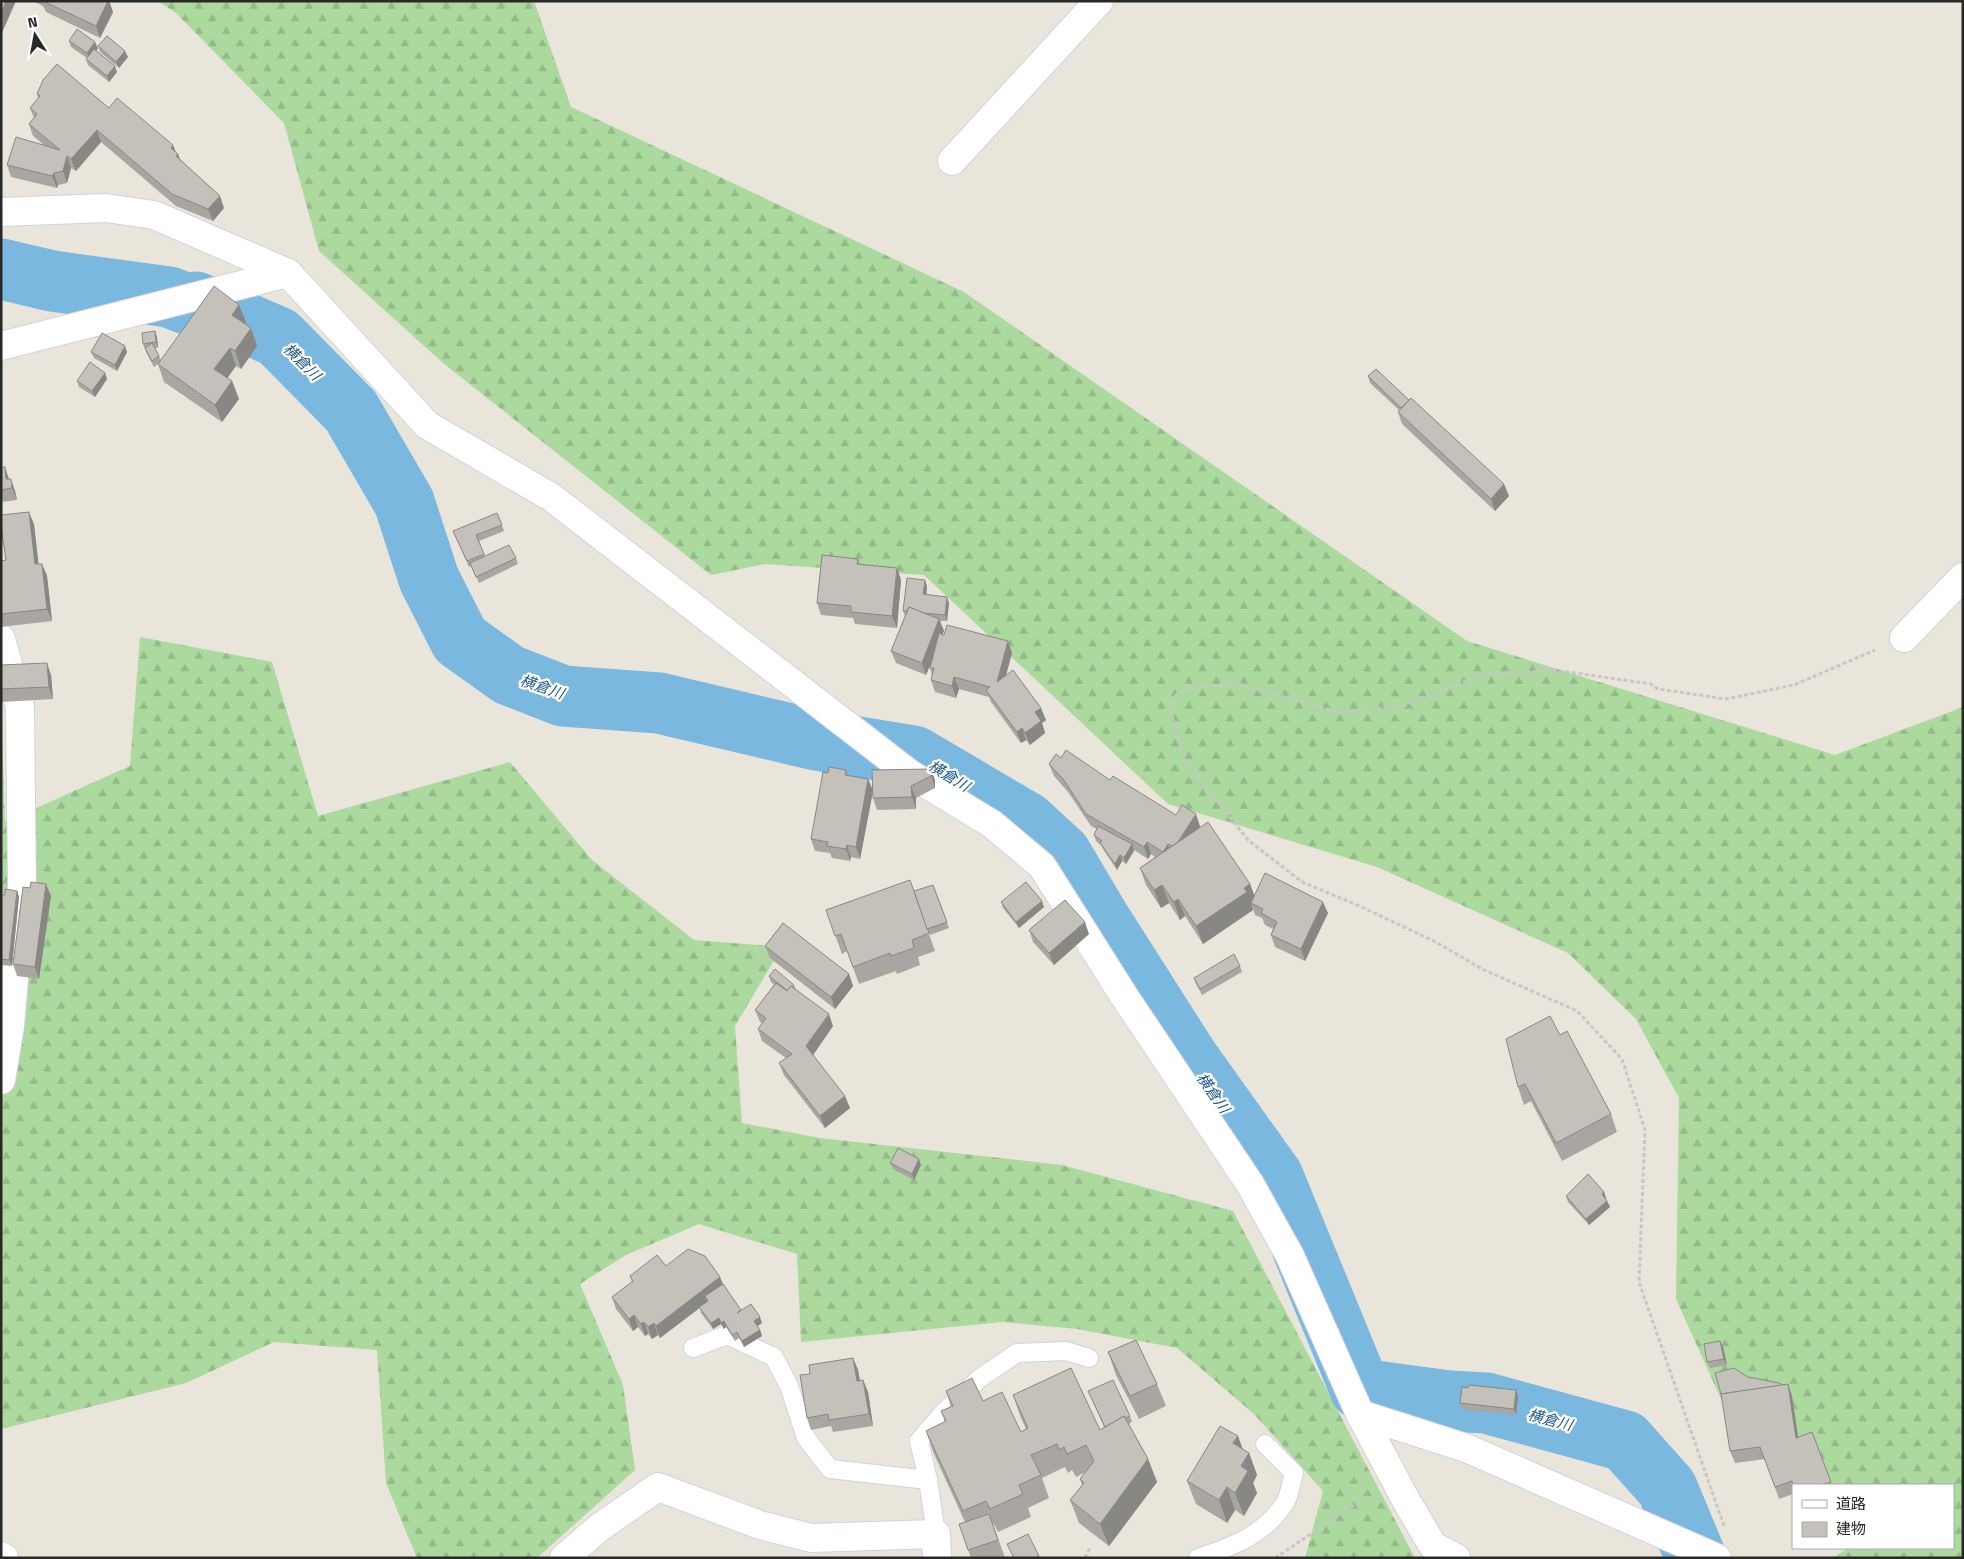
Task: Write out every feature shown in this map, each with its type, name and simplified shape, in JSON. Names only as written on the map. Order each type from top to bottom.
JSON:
[{"type":"street","points":[[952,161],[1099,1]]},
{"type":"street","points":[[1,212],[106,208],[154,215],[288,273],[427,425],[552,497],[910,774],[992,824],[1042,866],[1124,996],[1250,1184],[1290,1256],[1360,1414],[1394,1477],[1434,1546],[1456,1558]]},
{"type":"street","points":[[1,346],[288,273]]},
{"type":"street","points":[[1904,638],[1963,577]]},
{"type":"street","points":[[1,639],[20,708],[22,886],[10,1026],[1,1080]]},
{"type":"street","points":[[1360,1414],[1466,1448],[1716,1558]]},
{"type":"street","points":[[564,1558],[600,1527],[658,1487],[760,1525],[811,1538],[936,1546]]},
{"type":"lane","points":[[693,1348],[727,1335],[774,1357],[789,1386],[806,1438],[830,1469],[928,1480]]},
{"type":"lane","points":[[936,1546],[928,1480],[918,1441],[945,1411],[980,1378],[1017,1353],[1066,1351],[1089,1358]]},
{"type":"lane","points":[[1198,1558],[1228,1548],[1259,1532],[1286,1502],[1294,1473],[1265,1444]]},
{"type":"path","points":[[1726,1530],[1639,1282],[1644,1130],[1622,1059],[1577,1011],[1482,968],[1434,941],[1373,912],[1302,882],[1248,840],[1184,759],[1172,713],[1176,695],[1194,686],[1241,685],[1338,712],[1400,708],[1483,674],[1554,670],[1651,684],[1658,689],[1726,698],[1794,685],[1904,638]]},
{"type":"path","points":[[1274,1558],[1348,1510],[1394,1477]]},
{"type":"path","points":[[1085,1558],[1090,1548]]},
{"type":"green space","points":[[158,1],[534,1],[571,107],[964,292],[1467,641],[1835,755],[1963,707],[1963,1558],[1833,1558],[1846,1549],[1954,1549],[1954,1484],[1823,1484],[1729,1417],[1676,1299],[1679,1098],[1636,1019],[1568,953],[1377,867],[1168,804],[924,575],[765,564],[711,575],[443,363],[319,251],[284,123],[176,13]]},
{"type":"green space","points":[[140,637],[272,662],[318,816],[510,762],[592,860],[694,940],[782,947],[735,1026],[742,1123],[820,1138],[1062,1165],[1233,1211],[1415,1558],[1305,1558],[1323,1491],[1254,1414],[1177,1348],[1077,1329],[1002,1322],[801,1342],[797,1254],[699,1224],[626,1255],[580,1284],[623,1385],[635,1470],[537,1558],[417,1558],[386,1483],[377,1350],[274,1342],[186,1383],[1,1429],[1,704],[5,822],[130,766]]},
{"type":"building","points":[[1,1],[6,1],[1,13]]},
{"type":"building","points":[[43,1],[108,1],[96,26]]},
{"type":"building","points":[[77,29],[95,42],[87,53],[69,41]]},
{"type":"building","points":[[107,36],[125,51],[116,62],[98,46]]},
{"type":"building","points":[[94,49],[115,66],[107,76],[86,59]]},
{"type":"building","points":[[57,64],[109,108],[117,98],[173,145],[171,148],[178,154],[176,156],[220,196],[208,209],[172,194],[97,130],[71,159],[67,156],[63,171],[54,173],[52,176],[7,165],[16,137],[60,150],[29,124],[37,114],[30,108],[40,96],[37,94],[43,80]]},
{"type":"building","points":[[214,286],[239,305],[232,315],[251,328],[235,351],[230,348],[214,369],[232,381],[215,405],[158,364]]},
{"type":"building","points":[[155,331],[156,342],[143,344],[142,333]]},
{"type":"building","points":[[102,333],[125,346],[115,365],[91,352]]},
{"type":"building","points":[[152,343],[159,356],[152,361],[145,348]]},
{"type":"building","points":[[90,362],[105,373],[92,391],[77,381]]},
{"type":"building","points":[[1376,369],[1409,400],[1401,408],[1368,376]]},
{"type":"building","points":[[1411,398],[1504,484],[1491,499],[1398,412]]},
{"type":"building","points":[[1,467],[5,467],[6,479],[11,479],[12,488],[1,490]]},
{"type":"building","points":[[29,512],[35,564],[42,564],[47,609],[1,614],[1,561],[6,560],[1,515]]},
{"type":"building","points":[[497,513],[502,525],[476,535],[484,554],[467,561],[453,531]]},
{"type":"building","points":[[509,545],[516,558],[476,577],[470,563]]},
{"type":"building","points":[[822,555],[858,559],[857,564],[897,568],[892,616],[851,612],[851,606],[817,603]]},
{"type":"building","points":[[907,578],[925,580],[923,594],[947,597],[945,615],[923,613],[909,607],[907,611],[903,611]]},
{"type":"building","points":[[909,607],[939,619],[922,663],[891,651]]},
{"type":"building","points":[[947,625],[1008,641],[997,682],[1013,670],[1041,708],[1035,712],[1041,721],[1025,733],[1022,728],[1017,732],[986,690],[990,687],[954,677],[952,686],[931,680],[934,668],[930,668],[939,633],[944,635]]},
{"type":"building","points":[[47,663],[49,687],[1,689],[1,665]]},
{"type":"building","points":[[1066,750],[1110,780],[1113,776],[1176,815],[1182,805],[1196,814],[1178,842],[1172,846],[1168,844],[1163,852],[1147,842],[1144,847],[1086,814],[1064,780],[1049,764],[1056,754],[1061,758]]},
{"type":"building","points":[[829,767],[846,770],[845,775],[868,779],[856,847],[847,845],[846,849],[827,846],[828,842],[811,839],[823,772],[828,773]]},
{"type":"building","points":[[931,769],[931,776],[911,786],[912,797],[873,798],[872,770]]},
{"type":"building","points":[[1208,822],[1250,884],[1244,888],[1247,892],[1196,926],[1178,899],[1174,902],[1162,885],[1154,890],[1140,868]]},
{"type":"building","points":[[1098,826],[1132,844],[1124,858],[1120,855],[1115,864],[1100,843],[1102,841],[1094,835]]},
{"type":"building","points":[[1265,873],[1323,902],[1301,949],[1271,935],[1277,922],[1261,913],[1263,909],[1251,903]]},
{"type":"building","points":[[910,880],[929,933],[912,940],[914,948],[891,956],[890,953],[853,967],[841,934],[835,936],[826,910]]},
{"type":"building","points":[[31,882],[46,884],[35,967],[13,964],[23,887],[30,888]]},
{"type":"building","points":[[1026,882],[1042,901],[1016,922],[1001,902]]},
{"type":"building","points":[[933,885],[947,922],[927,929],[914,891]]},
{"type":"building","points":[[5,889],[17,891],[9,960],[1,959],[1,900],[2,895],[5,895]]},
{"type":"building","points":[[1065,900],[1085,922],[1049,953],[1029,930]]},
{"type":"building","points":[[783,923],[849,974],[831,997],[765,946]]},
{"type":"building","points":[[1234,954],[1240,966],[1200,989],[1194,978]]},
{"type":"building","points":[[775,969],[794,985],[788,991],[769,976]]},
{"type":"building","points":[[776,983],[787,991],[791,986],[829,1014],[806,1046],[845,1096],[820,1116],[779,1063],[792,1054],[758,1029],[766,1018],[755,1010]]},
{"type":"building","points":[[1550,1016],[1560,1035],[1567,1031],[1611,1114],[1556,1143],[1525,1084],[1518,1087],[1506,1039]]},
{"type":"building","points":[[898,1148],[919,1159],[912,1174],[890,1163]]},
{"type":"building","points":[[1588,1174],[1604,1192],[1602,1194],[1607,1201],[1586,1219],[1566,1196]]},
{"type":"building","points":[[688,1249],[705,1256],[720,1277],[656,1326],[654,1323],[648,1327],[644,1322],[641,1324],[634,1315],[629,1319],[612,1297],[633,1281],[630,1276],[657,1255],[666,1266]]},
{"type":"building","points":[[723,1284],[741,1310],[737,1313],[751,1304],[760,1317],[754,1321],[760,1330],[742,1341],[737,1332],[732,1335],[724,1321],[721,1323],[719,1318],[711,1323],[699,1307],[708,1301],[705,1296]]},
{"type":"building","points":[[1136,1340],[1157,1384],[1130,1396],[1108,1352]]},
{"type":"building","points":[[1720,1341],[1724,1359],[1707,1362],[1704,1344]]},
{"type":"building","points":[[853,1358],[857,1381],[863,1380],[869,1414],[829,1420],[828,1414],[807,1418],[800,1375],[810,1374],[809,1365]]},
{"type":"building","points":[[1071,1368],[1100,1430],[1124,1416],[1148,1459],[1100,1524],[1070,1500],[1084,1483],[1080,1479],[1094,1461],[1086,1445],[1067,1454],[1064,1447],[1059,1450],[1057,1444],[1031,1455],[1041,1475],[1019,1485],[1023,1494],[990,1509],[986,1501],[963,1511],[926,1431],[946,1421],[941,1411],[953,1406],[946,1391],[972,1378],[983,1401],[1002,1392],[1021,1432],[1028,1428],[1013,1395]]},
{"type":"building","points":[[1734,1368],[1748,1377],[1783,1385],[1721,1394],[1715,1373]]},
{"type":"building","points":[[1113,1380],[1130,1416],[1126,1418],[1124,1416],[1105,1427],[1088,1391]]},
{"type":"building","points":[[1788,1384],[1796,1438],[1812,1432],[1831,1482],[1824,1484],[1793,1484],[1792,1481],[1775,1487],[1760,1447],[1730,1451],[1721,1394]]},
{"type":"building","points":[[1469,1385],[1516,1390],[1514,1409],[1460,1403],[1462,1387],[1468,1388]]},
{"type":"building","points":[[1220,1426],[1238,1436],[1233,1443],[1249,1453],[1241,1466],[1248,1471],[1235,1493],[1227,1487],[1219,1500],[1187,1481]]},
{"type":"building","points":[[989,1514],[998,1540],[968,1550],[959,1524]]},
{"type":"building","points":[[1028,1534],[1039,1556],[1035,1558],[1014,1558],[1007,1544]]},
{"type":"waterway","name":"横倉川","points":[[1,269],[52,281],[169,297],[187,304],[196,302],[278,337],[351,411],[404,502],[429,579],[460,640],[509,675],[563,696],[659,703],[816,740],[914,756],[1026,822],[1061,854],[1102,923],[1188,1058],[1273,1177],[1360,1389],[1449,1401],[1486,1403],[1625,1441],[1667,1488],[1696,1558]]}]
